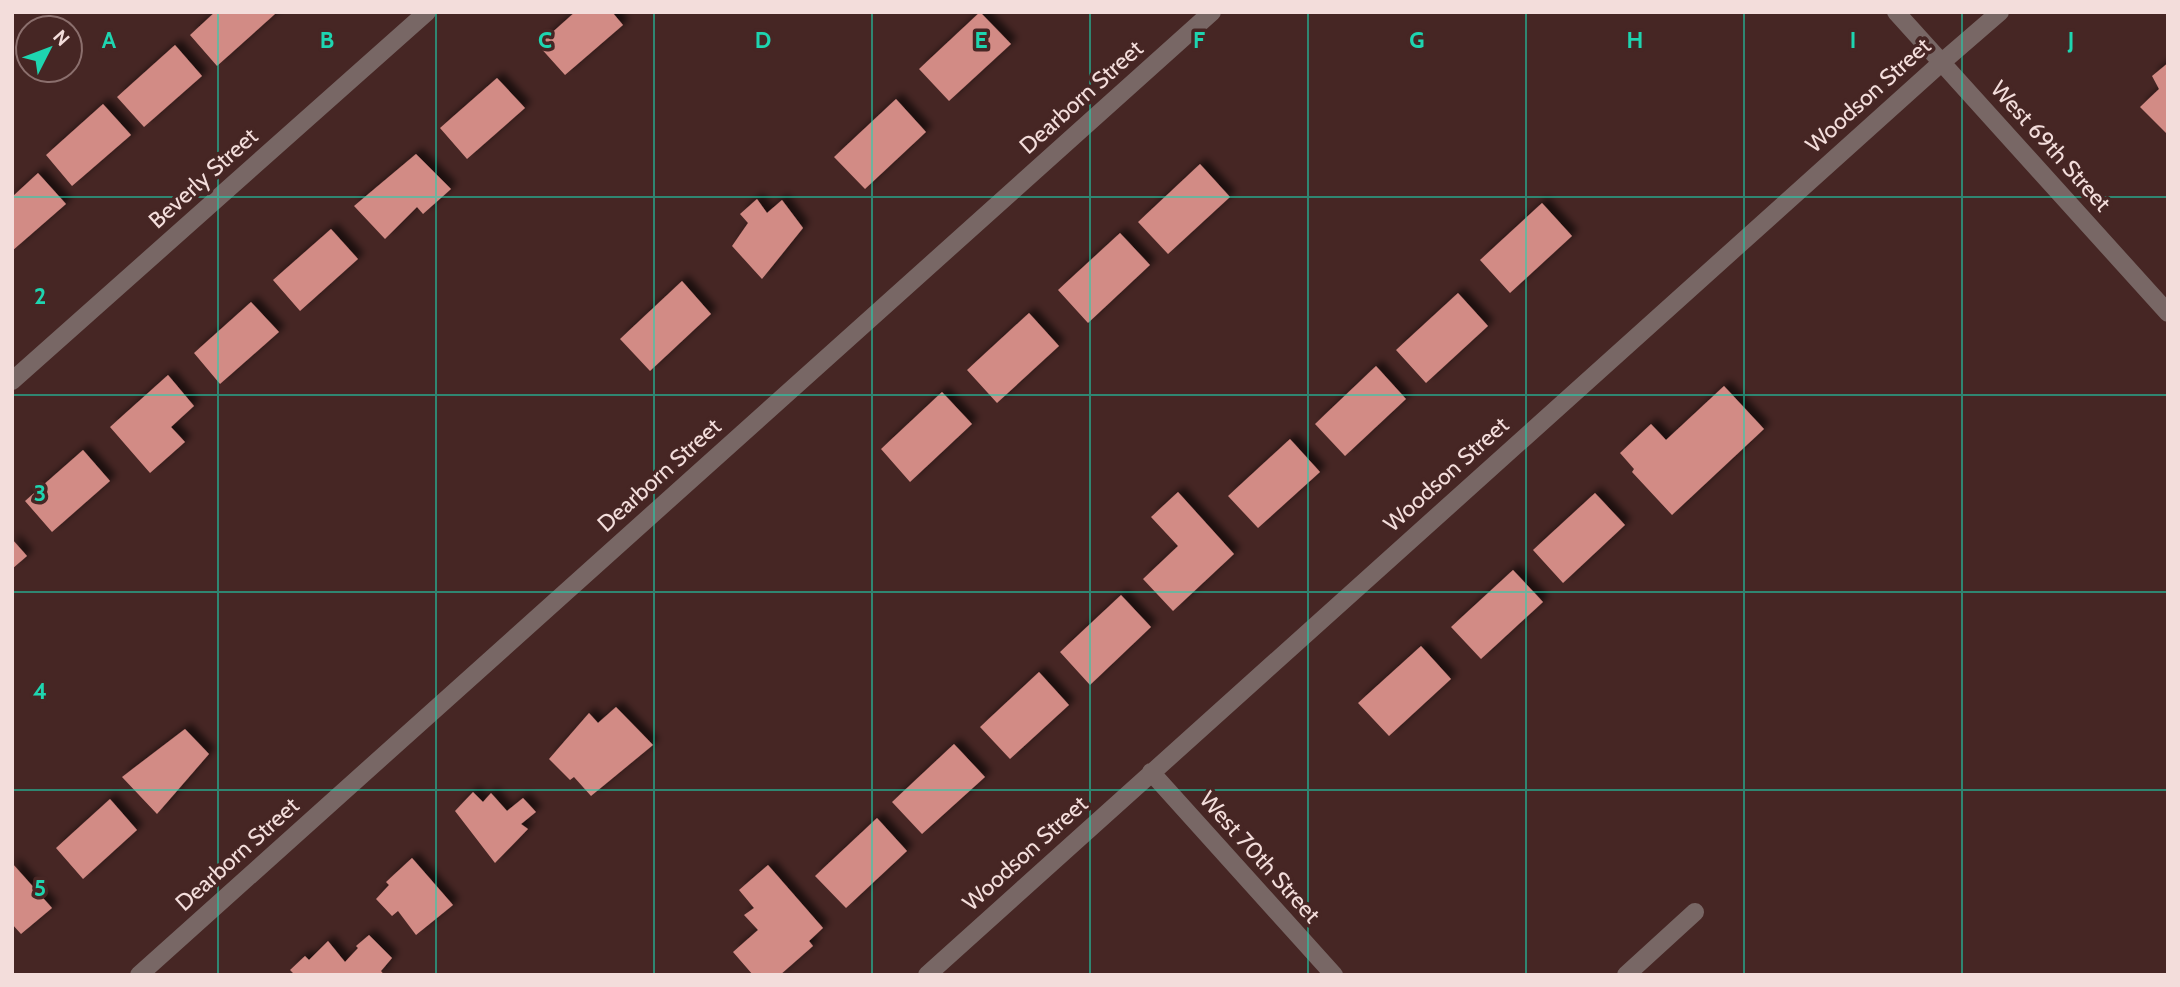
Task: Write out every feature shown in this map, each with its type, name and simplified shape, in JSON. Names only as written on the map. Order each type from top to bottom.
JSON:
[{"type":"street","name":"Beverly Street","points":[[12,381],[426,12]]},
{"type":"street","name":"Dearborn Street","points":[[139,975],[1212,12]]},
{"type":"street","name":"West 69th Street","points":[[1896,12],[2168,313]]},
{"type":"street","name":"Woodson Street","points":[[927,975],[2000,12]]},
{"type":"street","name":"West 70th Street","points":[[1151,772],[1334,975]]},
{"type":"street","points":[[1626,975],[1695,912]]},
{"type":"building","points":[[215,12],[275,14],[217,66],[190,35]]},
{"type":"building","points":[[575,12],[612,12],[623,25],[565,75],[538,45]]},
{"type":"building","points":[[980,12],[1011,44],[949,101],[919,69]]},
{"type":"building","points":[[175,45],[202,76],[144,127],[117,97]]},
{"type":"building","points":[[2168,63],[2168,135],[2140,107],[2159,89],[2152,76]]},
{"type":"building","points":[[497,78],[525,108],[467,159],[440,128]]},
{"type":"building","points":[[896,99],[926,132],[865,189],[834,157]]},
{"type":"building","points":[[103,104],[131,135],[72,186],[46,155]]},
{"type":"building","points":[[416,154],[451,189],[423,214],[417,207],[385,239],[354,206]]},
{"type":"building","points":[[1200,164],[1230,197],[1168,254],[1138,222]]},
{"type":"building","points":[[38,173],[66,204],[12,251],[12,197]]},
{"type":"building","points":[[757,199],[767,213],[782,200],[803,228],[762,279],[732,246],[748,223],[740,214]]},
{"type":"building","points":[[1542,203],[1572,236],[1510,293],[1480,260]]},
{"type":"building","points":[[331,229],[358,259],[300,311],[273,280]]},
{"type":"building","points":[[1120,233],[1150,265],[1088,323],[1058,290]]},
{"type":"building","points":[[682,281],[711,314],[650,371],[620,339]]},
{"type":"building","points":[[1458,293],[1488,326],[1426,383],[1396,350]]},
{"type":"building","points":[[251,302],[279,332],[220,384],[194,353]]},
{"type":"building","points":[[1029,313],[1059,346],[997,403],[967,370]]},
{"type":"building","points":[[1376,366],[1406,399],[1345,456],[1315,424]]},
{"type":"building","points":[[168,375],[194,406],[171,427],[185,442],[150,473],[110,427]]},
{"type":"building","points":[[1724,386],[1764,429],[1672,515],[1632,472],[1634,469],[1620,453],[1651,424],[1666,440]]},
{"type":"building","points":[[942,392],[972,424],[910,482],[881,449]]},
{"type":"building","points":[[1290,439],[1320,472],[1258,528],[1228,496]]},
{"type":"building","points":[[83,450],[110,481],[52,532],[25,501]]},
{"type":"building","points":[[1178,492],[1234,554],[1173,611],[1143,579],[1178,546],[1151,517]]},
{"type":"building","points":[[1595,493],[1625,525],[1563,583],[1533,550]]},
{"type":"building","points":[[12,539],[27,556],[12,569]]},
{"type":"building","points":[[1513,570],[1543,602],[1481,659],[1451,627]]},
{"type":"building","points":[[1121,595],[1151,627],[1090,685],[1060,652]]},
{"type":"building","points":[[1421,646],[1451,679],[1389,736],[1358,703]]},
{"type":"building","points":[[1039,672],[1069,705],[1010,759],[980,727]]},
{"type":"building","points":[[616,707],[653,745],[591,796],[574,777],[570,780],[549,759],[589,713],[598,723]]},
{"type":"building","points":[[185,729],[209,754],[157,814],[122,777]]},
{"type":"building","points":[[954,744],[985,777],[922,834],[892,802]]},
{"type":"building","points":[[473,792],[483,802],[491,793],[507,811],[523,798],[536,812],[521,824],[528,829],[495,863],[455,811]]},
{"type":"building","points":[[110,799],[137,830],[83,879],[56,848]]},
{"type":"building","points":[[877,818],[907,851],[846,908],[815,876]]},
{"type":"building","points":[[412,858],[453,905],[416,935],[398,911],[392,916],[376,899],[389,885],[386,882]]},
{"type":"building","points":[[12,863],[52,908],[21,934],[12,924]]},
{"type":"building","points":[[768,865],[823,928],[809,941],[813,946],[780,975],[753,975],[733,952],[758,930],[744,915],[754,908],[739,890]]},
{"type":"building","points":[[369,935],[392,958],[381,971],[384,975],[295,975],[290,970],[305,956],[309,960],[328,941],[345,962],[358,948],[356,946]]}]
